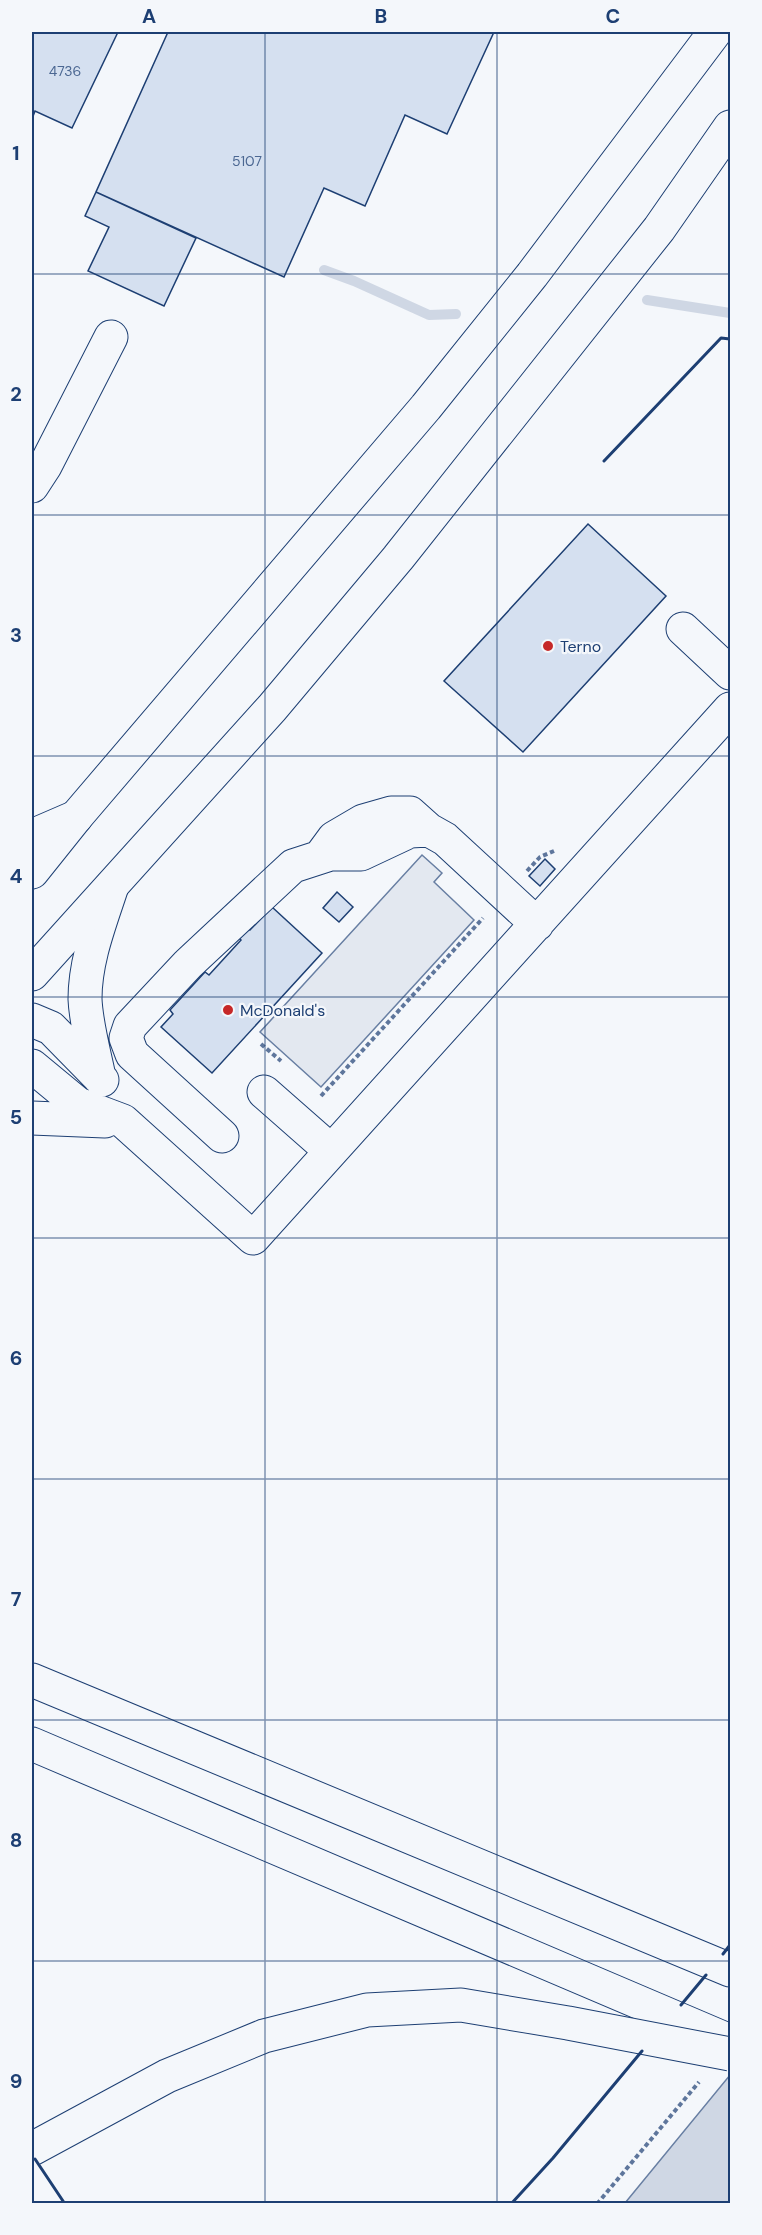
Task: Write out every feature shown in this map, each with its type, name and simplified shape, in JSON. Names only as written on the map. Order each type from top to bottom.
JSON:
[{"type":"main road","points":[[676,85],[693,32]]},
{"type":"main road","points":[[32,872],[76,817],[426,407],[532,275],[715,32]]},
{"type":"main road","points":[[32,974],[280,699],[398,558],[659,229],[730,127]]},
{"type":"main road","points":[[32,486],[45,466],[111,337]]},
{"type":"main road","points":[[683,629],[730,673]]},
{"type":"main road","points":[[32,1066],[78,1104],[123,1121],[253,1238],[730,709]]},
{"type":"main road","points":[[222,1136],[132,1054],[126,1038],[130,1026],[188,964],[293,866],[320,856],[334,838],[363,821],[391,813],[410,813],[429,830],[445,839],[537,924]]},
{"type":"main road","points":[[32,836],[76,817]]},
{"type":"main road","points":[[99,1077],[85,1002],[86,979],[90,955],[112,886]]},
{"type":"main road","points":[[32,1020],[51,1028],[111,1089],[123,1121]]},
{"type":"main road","points":[[264,1092],[330,1150]]},
{"type":"main road","points":[[32,1118],[123,1121]]},
{"type":"main road","points":[[32,1680],[730,1970]]},
{"type":"main road","points":[[32,1744],[730,2041]]},
{"type":"main road","points":[[32,2149],[167,2076],[253,2040],[368,2010],[461,2005],[730,2054]]},
{"type":"path","points":[[597,2204],[701,2080]]},
{"type":"shaded area","points":[[422,855],[442,873],[434,882],[474,920],[321,1087],[260,1032]]},
{"type":"shaded area","points":[[730,2075],[730,2203],[625,2203]]},
{"type":"building","points":[[32,32],[118,32],[72,128],[35,111],[32,119]]},
{"type":"building","points":[[168,32],[494,32],[447,134],[405,115],[365,206],[324,188],[284,277],[96,192]]},
{"type":"building","points":[[96,192],[196,238],[164,306],[88,271],[109,227],[85,216]]},
{"type":"building","name":"Terno","points":[[588,524],[666,596],[523,752],[444,681]]},
{"type":"building","points":[[545,859],[555,869],[540,886],[529,876]]},
{"type":"building","points":[[337,892],[353,907],[339,922],[323,908]]},
{"type":"building","points":[[272,907],[322,953],[212,1073],[161,1027],[173,1014],[170,1010],[205,972],[209,975],[241,940],[238,937],[247,927],[250,930]]},
{"type":"waterway","points":[[324,270],[429,315],[456,314]]},
{"type":"waterway","points":[[647,300],[730,313]]},
{"type":"wall","points":[[604,461],[721,338],[730,339]]},
{"type":"wall","points":[[723,1954],[730,1945]]},
{"type":"wall","points":[[681,2005],[706,1975]]},
{"type":"wall","points":[[511,2204],[553,2158],[642,2051]]},
{"type":"wall","points":[[35,2159],[65,2204]]},
{"type":"place","name":"Terno","points":[[548,646]]},
{"type":"place","name":"McDonald's","points":[[228,1010]]}]
